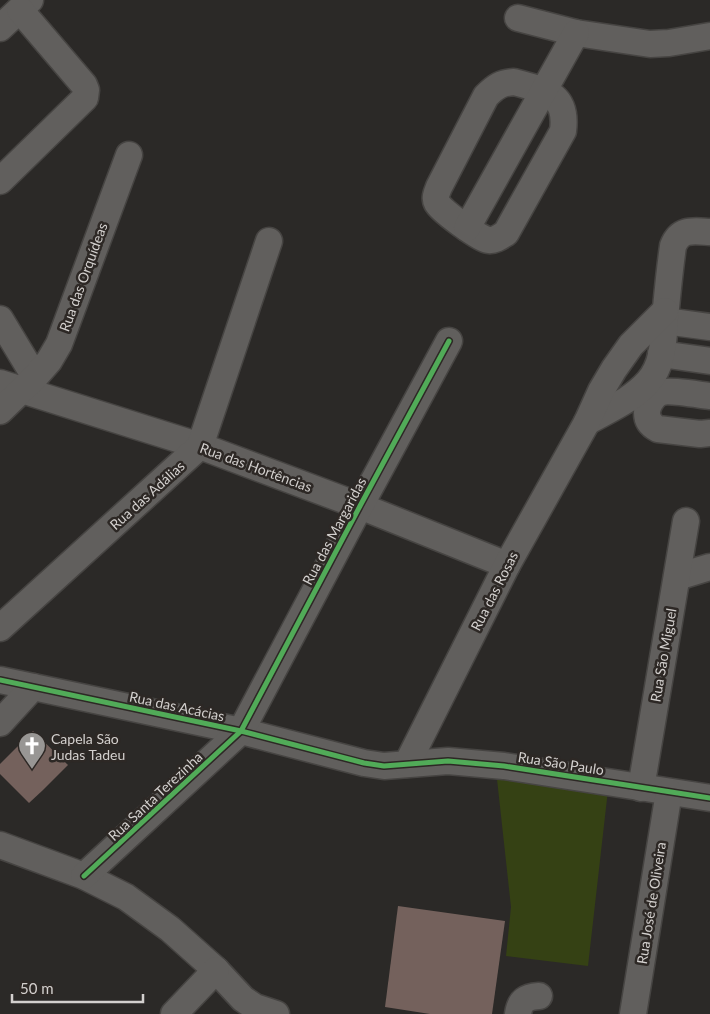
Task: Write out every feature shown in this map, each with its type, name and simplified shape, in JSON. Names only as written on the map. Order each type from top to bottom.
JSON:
[{"type":"street","points":[[0,28],[25,5],[84,85],[86,95],[0,181]]},
{"type":"street","points":[[518,18],[576,33],[650,44],[669,43],[710,36]]},
{"type":"street","points":[[467,228],[576,33]]},
{"type":"street","points":[[514,82],[544,90],[558,100],[563,112],[563,130],[506,233],[497,239],[483,239],[442,209],[437,203],[436,197],[439,187],[486,96],[493,89],[504,83],[514,82]]},
{"type":"street","name":"Rua das Orquídeas","points":[[0,411],[19,384],[49,361],[59,344],[129,155]]},
{"type":"street","points":[[587,422],[632,397],[650,381],[661,354],[673,246],[676,239],[682,234],[692,231],[710,232]]},
{"type":"street","name":"Rua das Adálias","points":[[0,628],[200,446],[269,242]]},
{"type":"street","points":[[665,316],[710,327]]},
{"type":"street","name":"Rua das Rosas","points":[[407,764],[507,565],[587,422],[614,368],[631,345],[665,316]]},
{"type":"street","points":[[0,319],[19,384]]},
{"type":"street","name":"Rua das Margaridas","points":[[241,731],[449,341]]},
{"type":"street","points":[[661,354],[710,361]]},
{"type":"street","name":"Rua das Hortências","points":[[19,384],[200,446],[360,506],[507,565]]},
{"type":"street","points":[[710,396],[660,393],[653,398],[647,413],[653,426],[658,429],[700,434],[710,432]]},
{"type":"street","name":"Rua São Miguel","points":[[641,788],[686,521]]},
{"type":"street","points":[[677,577],[710,567]]},
{"type":"street","name":"Rua das Acácias","points":[[0,680],[241,731],[364,763],[384,766],[407,764]]},
{"type":"street","points":[[0,723],[33,687]]},
{"type":"street","name":"Rua Santa Terezinha","points":[[84,876],[241,731]]},
{"type":"street","name":"Rua São Paulo","points":[[407,764],[448,761],[504,766],[710,798]]},
{"type":"street","name":"Rua José de Oliveira","points":[[632,1014],[670,792]]},
{"type":"street","points":[[0,845],[84,876],[126,898],[170,929],[216,970],[243,999],[255,1007],[276,1014]]},
{"type":"street","points":[[174,1014],[216,970]]},
{"type":"street","points":[[518,1014],[518,1009],[523,1001],[529,997],[539,996]]},
{"type":"green space","points":[[496,770],[608,790],[588,966],[506,956],[511,907]]},
{"type":"building","name":"Capela São Judas Tadeu","points":[[33,731],[68,765],[29,803],[0,774],[0,764]]},
{"type":"building","points":[[398,906],[505,921],[492,1014],[430,1014],[385,1007]]},
{"type":"cycle path","points":[[84,876],[241,731],[449,341]]},
{"type":"cycle path","points":[[0,680],[241,731],[364,763],[384,766],[448,761],[504,766],[710,798]]},
{"type":"place","name":"Capela São Judas Tadeu","points":[[32,770]]}]
